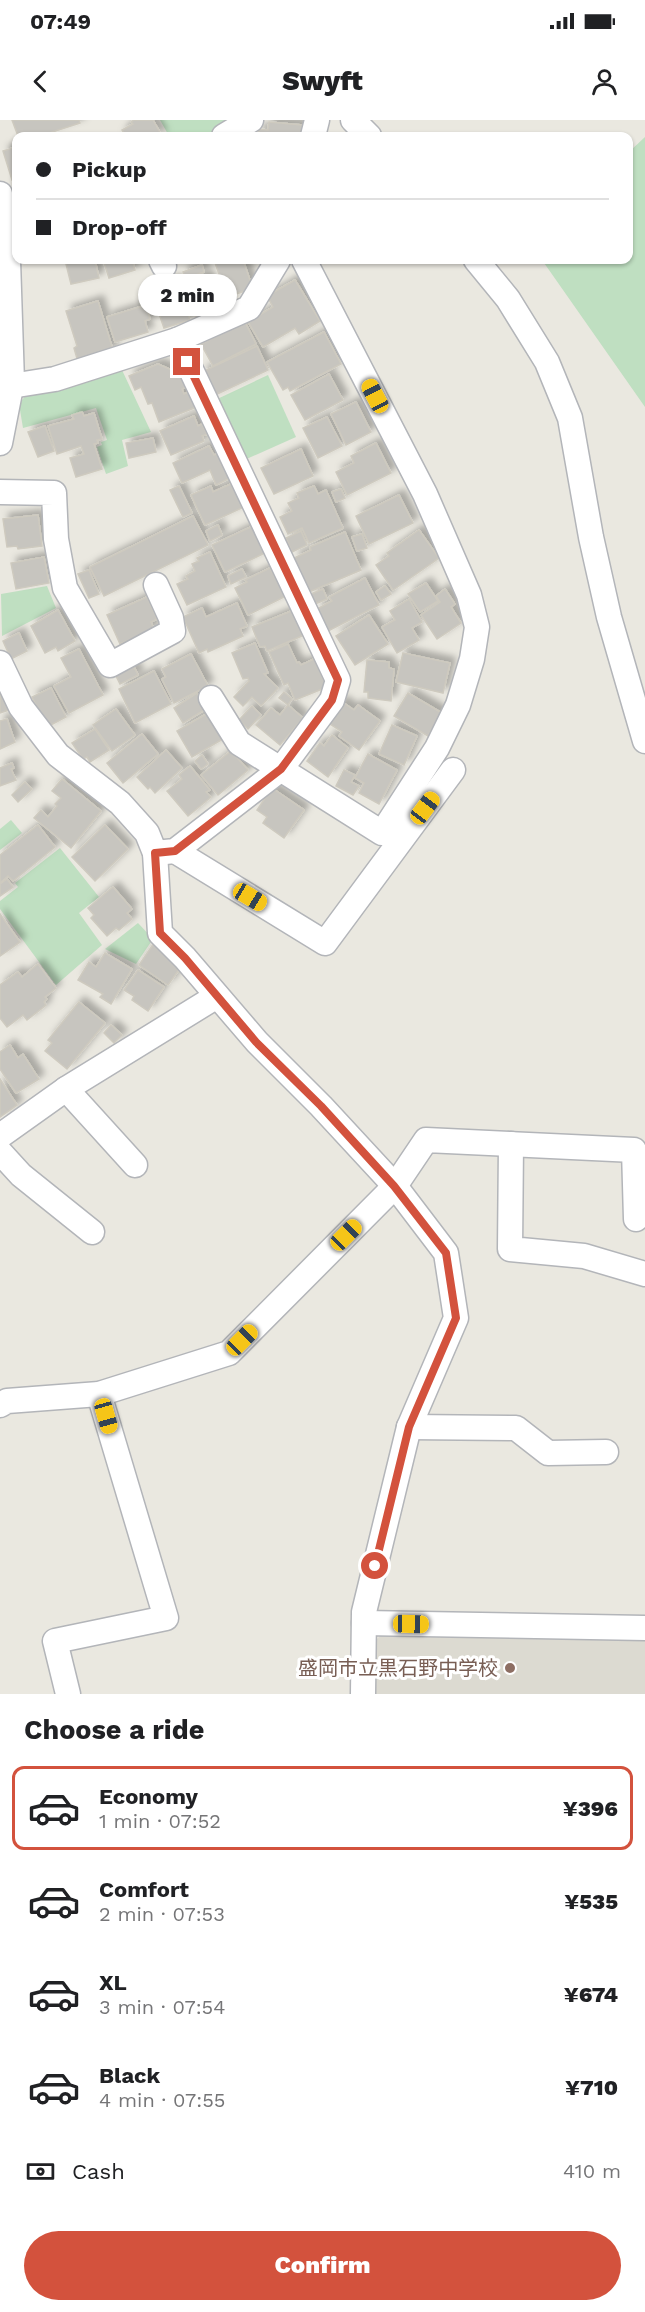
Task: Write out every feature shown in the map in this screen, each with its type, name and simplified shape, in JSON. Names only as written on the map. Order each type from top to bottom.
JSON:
[{"type":"street","points":[[231,132],[252,120]]},
{"type":"street","points":[[353,120],[365,132]]},
{"type":"street","points":[[0,194],[12,229],[11,386],[0,443]]},
{"type":"street","points":[[11,386],[55,379],[177,340],[249,308],[276,264]]},
{"type":"street","points":[[211,698],[239,743],[382,833],[436,748],[458,705],[472,659],[477,627],[469,595],[425,494],[306,264]]},
{"type":"street","points":[[479,264],[508,299],[547,362],[570,418],[591,537],[609,617],[645,741]]},
{"type":"street","points":[[165,852],[281,769],[332,700],[338,680],[177,340]]},
{"type":"street","points":[[0,492],[54,493],[56,538],[65,588],[110,665],[173,632],[171,618],[156,585]]},
{"type":"street","points":[[0,663],[21,707],[58,755],[120,803],[165,852],[326,943],[453,770]]},
{"type":"street","points":[[165,852],[160,933],[256,1042],[321,1106],[394,1186],[446,1253],[456,1318],[409,1427],[364,1612],[363,1694]]},
{"type":"street","points":[[0,1136],[66,1089],[217,996]]},
{"type":"street","points":[[66,1089],[135,1165]]},
{"type":"street","points":[[0,1406],[7,1401],[99,1394],[229,1353],[394,1186],[426,1140],[634,1150],[636,1219]]},
{"type":"street","points":[[511,1144],[510,1249],[584,1256],[645,1274]]},
{"type":"street","points":[[0,1152],[21,1175],[92,1232]]},
{"type":"street","points":[[68,1694],[55,1641],[166,1618],[99,1394]]},
{"type":"street","points":[[409,1427],[516,1428],[548,1453],[606,1452]]},
{"type":"street","points":[[364,1623],[645,1628]]},
{"type":"shaded area","name":"盛岡市立黒石野中学校","points":[[381,1635],[645,1637],[645,1694],[374,1694],[374,1642]]},
{"type":"green space","points":[[160,120],[232,120],[233,122],[213,132],[167,132]]},
{"type":"green space","points":[[645,137],[645,407],[545,264],[633,264],[633,148]]},
{"type":"green space","points":[[122,370],[151,432],[122,440],[128,466],[106,474],[97,447],[102,445],[101,442],[107,440],[96,408],[23,428],[19,404],[26,395]]},
{"type":"green space","points":[[268,375],[296,437],[242,461],[213,401]]},
{"type":"green space","points":[[47,586],[56,608],[2,636],[1,594]]},
{"type":"green space","points":[[11,820],[22,833],[0,850],[0,829]]},
{"type":"green space","points":[[60,848],[99,897],[79,913],[102,945],[56,985],[0,909],[0,901],[18,887],[15,883]]},
{"type":"green space","points":[[138,923],[153,939],[136,964],[105,949]]},
{"type":"building","points":[[12,120],[79,120],[80,123],[52,132],[16,132]]},
{"type":"building","points":[[153,120],[160,132],[123,132],[122,130],[133,124],[131,122]]},
{"type":"building","points":[[269,122],[302,125],[301,132],[259,132],[259,129],[268,130]]},
{"type":"building","points":[[12,148],[12,180],[3,151]]},
{"type":"building","points":[[66,264],[96,264],[99,278],[71,284]]},
{"type":"building","points":[[104,264],[133,264],[135,270],[109,278]]},
{"type":"building","points":[[215,264],[244,264],[252,286],[247,287],[248,290],[227,297]]},
{"type":"building","points":[[202,265],[204,272],[185,279],[183,272]]},
{"type":"building","points":[[207,275],[216,303],[210,305],[213,313],[196,319],[185,285]]},
{"type":"building","points":[[176,280],[190,320],[164,328],[152,294],[161,291],[159,286]]},
{"type":"building","points":[[295,280],[320,321],[299,334],[295,328],[263,347],[248,322],[273,307],[267,296]]},
{"type":"building","points":[[98,301],[113,350],[78,362],[74,348],[77,346],[66,311]]},
{"type":"building","points":[[146,305],[150,319],[145,321],[148,332],[115,342],[107,317]]},
{"type":"building","points":[[245,322],[256,344],[213,366],[201,344]]},
{"type":"building","points":[[324,332],[341,364],[290,391],[288,387],[283,390],[267,362]]},
{"type":"building","points":[[257,346],[268,370],[213,396],[202,372]]},
{"type":"building","points":[[158,364],[183,375],[188,386],[182,389],[184,394],[193,390],[199,406],[159,422],[152,403],[148,404],[141,387],[135,390],[129,376]]},
{"type":"building","points":[[329,374],[343,400],[305,420],[291,395]]},
{"type":"building","points":[[356,402],[371,432],[346,445],[331,414]]},
{"type":"building","points":[[82,412],[84,416],[94,413],[102,439],[97,440],[98,443],[94,444],[102,469],[76,477],[70,458],[84,454],[81,446],[57,454],[48,426],[74,419],[72,415]]},
{"type":"building","points":[[194,416],[198,426],[202,424],[207,434],[202,436],[204,441],[171,455],[160,431]]},
{"type":"building","points":[[327,417],[342,446],[318,458],[303,428]]},
{"type":"building","points":[[45,426],[54,451],[38,457],[28,432]]},
{"type":"building","points":[[153,438],[156,452],[129,458],[126,443]]},
{"type":"building","points":[[376,443],[391,473],[347,495],[336,472],[354,463],[351,456]]},
{"type":"building","points":[[209,446],[214,455],[219,453],[230,478],[216,485],[210,470],[182,483],[173,463]]},
{"type":"building","points":[[301,449],[313,476],[274,494],[261,468]]},
{"type":"building","points":[[233,483],[244,507],[205,525],[191,495],[211,486],[213,492]]},
{"type":"building","points":[[179,486],[192,513],[183,517],[170,490]]},
{"type":"building","points":[[314,486],[318,494],[326,490],[343,528],[309,543],[302,528],[288,534],[280,517],[292,511],[288,503],[299,498],[297,493]]},
{"type":"building","points":[[341,489],[345,498],[336,502],[332,492]]},
{"type":"building","points":[[399,495],[413,523],[369,544],[356,516]]},
{"type":"building","points":[[38,515],[42,546],[18,549],[17,546],[7,547],[3,519]]},
{"type":"building","points":[[193,516],[208,545],[104,596],[90,567]]},
{"type":"building","points":[[218,525],[222,535],[210,541],[206,531]]},
{"type":"building","points":[[255,525],[267,552],[225,572],[212,545]]},
{"type":"building","points":[[419,530],[439,558],[393,590],[376,565],[389,556],[387,553]]},
{"type":"building","points":[[301,531],[307,545],[292,552],[286,538]]},
{"type":"building","points":[[345,532],[361,570],[309,592],[294,558],[311,550],[310,547]]},
{"type":"building","points":[[362,534],[367,548],[357,551],[352,537]]},
{"type":"building","points":[[210,552],[226,587],[187,605],[177,584],[188,579],[186,576],[195,571],[192,564],[199,561],[197,558]]},
{"type":"building","points":[[44,557],[49,583],[16,589],[11,563]]},
{"type":"building","points":[[270,568],[276,578],[279,577],[288,595],[248,615],[235,588],[247,582],[245,580]]},
{"type":"building","points":[[242,569],[246,577],[231,584],[228,576]]},
{"type":"building","points":[[89,570],[99,594],[89,598],[78,574]]},
{"type":"building","points":[[365,578],[379,605],[328,631],[317,609],[332,601],[329,597]]},
{"type":"building","points":[[426,583],[438,601],[420,612],[408,594]]},
{"type":"building","points":[[385,586],[391,594],[381,600],[376,592]]},
{"type":"building","points":[[323,589],[327,599],[315,604],[311,594]]},
{"type":"building","points":[[445,589],[455,604],[451,607],[461,623],[437,639],[421,615],[440,602],[436,596]]},
{"type":"building","points":[[147,597],[157,619],[151,622],[154,629],[120,644],[107,615]]},
{"type":"building","points":[[409,599],[422,622],[412,628],[419,640],[397,653],[382,627],[395,620],[390,611]]},
{"type":"building","points":[[237,603],[247,626],[240,629],[243,636],[208,652],[207,649],[199,653],[183,617],[202,608],[206,617]]},
{"type":"building","points":[[58,610],[75,641],[58,651],[56,647],[45,653],[31,626]]},
{"type":"building","points":[[294,610],[304,635],[267,651],[265,646],[260,647],[252,627]]},
{"type":"building","points":[[369,615],[388,644],[355,665],[336,636]]},
{"type":"building","points":[[19,633],[27,651],[11,659],[3,641]]},
{"type":"building","points":[[255,643],[268,673],[264,674],[278,688],[261,706],[252,697],[243,706],[234,697],[249,681],[248,678],[243,679],[232,653]]},
{"type":"building","points":[[288,644],[297,663],[301,665],[314,659],[327,687],[295,700],[288,683],[284,685],[269,652]]},
{"type":"building","points":[[79,649],[103,695],[69,713],[54,686],[71,677],[61,658]]},
{"type":"building","points":[[403,653],[450,663],[443,693],[396,682]]},
{"type":"building","points":[[191,654],[208,686],[174,703],[162,679],[166,677],[162,669]]},
{"type":"building","points":[[367,660],[389,662],[389,668],[394,669],[391,701],[368,698],[368,692],[364,692]]},
{"type":"building","points":[[134,667],[138,675],[120,684],[116,676]]},
{"type":"building","points":[[154,671],[171,704],[135,723],[119,689]]},
{"type":"building","points":[[0,688],[12,709],[0,713]]},
{"type":"building","points":[[51,688],[66,717],[47,727],[32,697]]},
{"type":"building","points":[[284,692],[292,699],[288,705],[279,698]]},
{"type":"building","points":[[197,693],[206,709],[183,723],[174,708]]},
{"type":"building","points":[[408,693],[442,713],[428,736],[394,716]]},
{"type":"building","points":[[341,701],[354,710],[358,705],[380,721],[359,750],[339,736],[342,732],[327,722]]},
{"type":"building","points":[[288,705],[303,718],[280,745],[256,725],[271,708],[280,715]]},
{"type":"building","points":[[252,706],[261,715],[248,729],[239,720]]},
{"type":"building","points":[[116,709],[135,735],[112,751],[93,725]]},
{"type":"building","points":[[208,713],[223,739],[192,757],[177,731]]},
{"type":"building","points":[[7,719],[15,742],[0,749],[0,721]]},
{"type":"building","points":[[392,725],[417,736],[404,765],[379,754]]},
{"type":"building","points":[[95,729],[109,750],[90,762],[87,757],[83,759],[72,743]]},
{"type":"building","points":[[142,734],[158,754],[123,783],[107,763]]},
{"type":"building","points":[[332,735],[348,748],[328,777],[307,761],[320,743],[324,746]]},
{"type":"building","points":[[166,750],[182,768],[155,793],[137,777]]},
{"type":"building","points":[[231,751],[248,770],[218,795],[201,775]]},
{"type":"building","points":[[368,754],[397,770],[379,804],[359,793],[364,783],[355,778]]},
{"type":"building","points":[[202,755],[208,764],[201,769],[195,761]]},
{"type":"building","points":[[12,763],[14,768],[11,769],[16,780],[0,786],[0,768]]},
{"type":"building","points":[[190,766],[210,790],[206,792],[211,797],[188,816],[167,791],[182,779],[179,775]]},
{"type":"building","points":[[344,770],[355,775],[351,782],[359,786],[353,795],[336,786]]},
{"type":"building","points":[[62,779],[101,811],[71,848],[34,818],[41,810],[48,817],[57,806],[55,804],[61,798],[52,791]]},
{"type":"building","points":[[25,782],[32,789],[18,802],[12,795]]},
{"type":"building","points":[[272,788],[304,810],[284,838],[263,823],[267,817],[257,810]]},
{"type":"building","points":[[38,825],[55,847],[13,881],[8,876],[0,883],[0,855]]},
{"type":"building","points":[[105,825],[128,849],[95,881],[72,857]]},
{"type":"building","points":[[7,879],[13,887],[0,896],[0,884]]},
{"type":"building","points":[[113,887],[132,909],[127,913],[132,919],[107,936],[91,918],[94,915],[88,908]]},
{"type":"building","points":[[0,914],[20,942],[0,956]]},
{"type":"building","points":[[154,943],[183,964],[168,985],[139,965]]},
{"type":"building","points":[[105,953],[132,969],[111,1004],[100,997],[103,994],[78,980],[89,962],[96,967]]},
{"type":"building","points":[[38,964],[56,988],[45,997],[46,1005],[27,1020],[23,1015],[7,1027],[0,1018],[0,985],[18,972],[22,977]]},
{"type":"building","points":[[138,970],[164,987],[148,1011],[132,1000],[134,996],[124,990]]},
{"type":"building","points":[[79,1002],[105,1023],[67,1069],[45,1051],[52,1043],[48,1040]]},
{"type":"building","points":[[111,1025],[122,1035],[114,1043],[104,1033]]},
{"type":"building","points":[[10,1045],[18,1058],[23,1054],[39,1079],[16,1093],[0,1069],[0,1052]]},
{"type":"building","points":[[0,1079],[17,1105],[0,1117]]},
{"type":"place","name":"盛岡市立黒石野中学校","points":[[510,1668]]},
{"type":"route","points":[[187,362],[338,680],[332,700],[281,769],[175,851],[155,853],[160,933],[185,958],[256,1042],[321,1106],[394,1186],[446,1253],[456,1318],[409,1427],[375,1566]]}]
